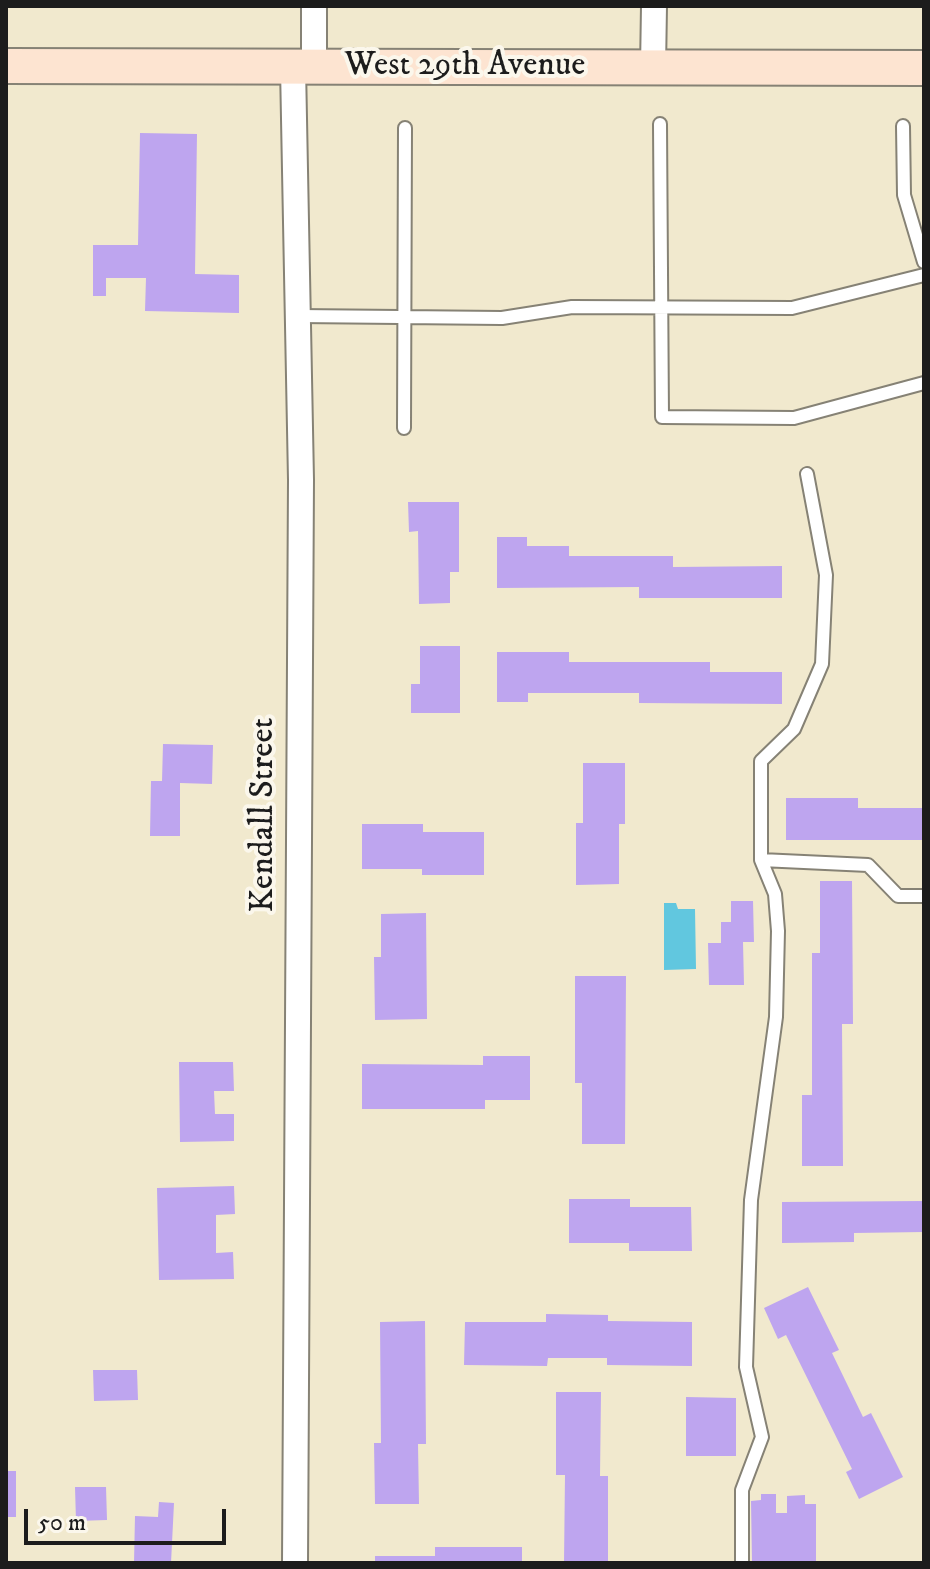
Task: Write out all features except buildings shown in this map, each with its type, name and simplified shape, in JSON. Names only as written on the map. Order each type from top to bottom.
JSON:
[{"type":"street","name":"Kendall Street","points":[[295,1563],[301,495],[298,316],[304,67],[314,6]]},
{"type":"street","points":[[653,68],[654,6]]},
{"type":"street","name":"West 29th Avenue","points":[[6,66],[924,68]]},
{"type":"lane","points":[[660,124],[662,417],[794,418],[924,383]]},
{"type":"lane","points":[[903,126],[904,195],[924,262]]},
{"type":"lane","points":[[404,428],[405,128]]},
{"type":"lane","points":[[298,316],[502,318],[572,307],[792,308],[924,275]]},
{"type":"lane","points":[[742,1563],[742,1490],[762,1437],[746,1367],[751,1200],[776,1003],[775,894],[761,860],[761,761],[794,729],[822,664],[826,575],[807,474]]},
{"type":"lane","points":[[761,860],[868,865],[898,896],[924,896]]},
{"type":"water","points":[[664,903],[676,903],[678,909],[695,909],[696,969],[664,970]]}]
